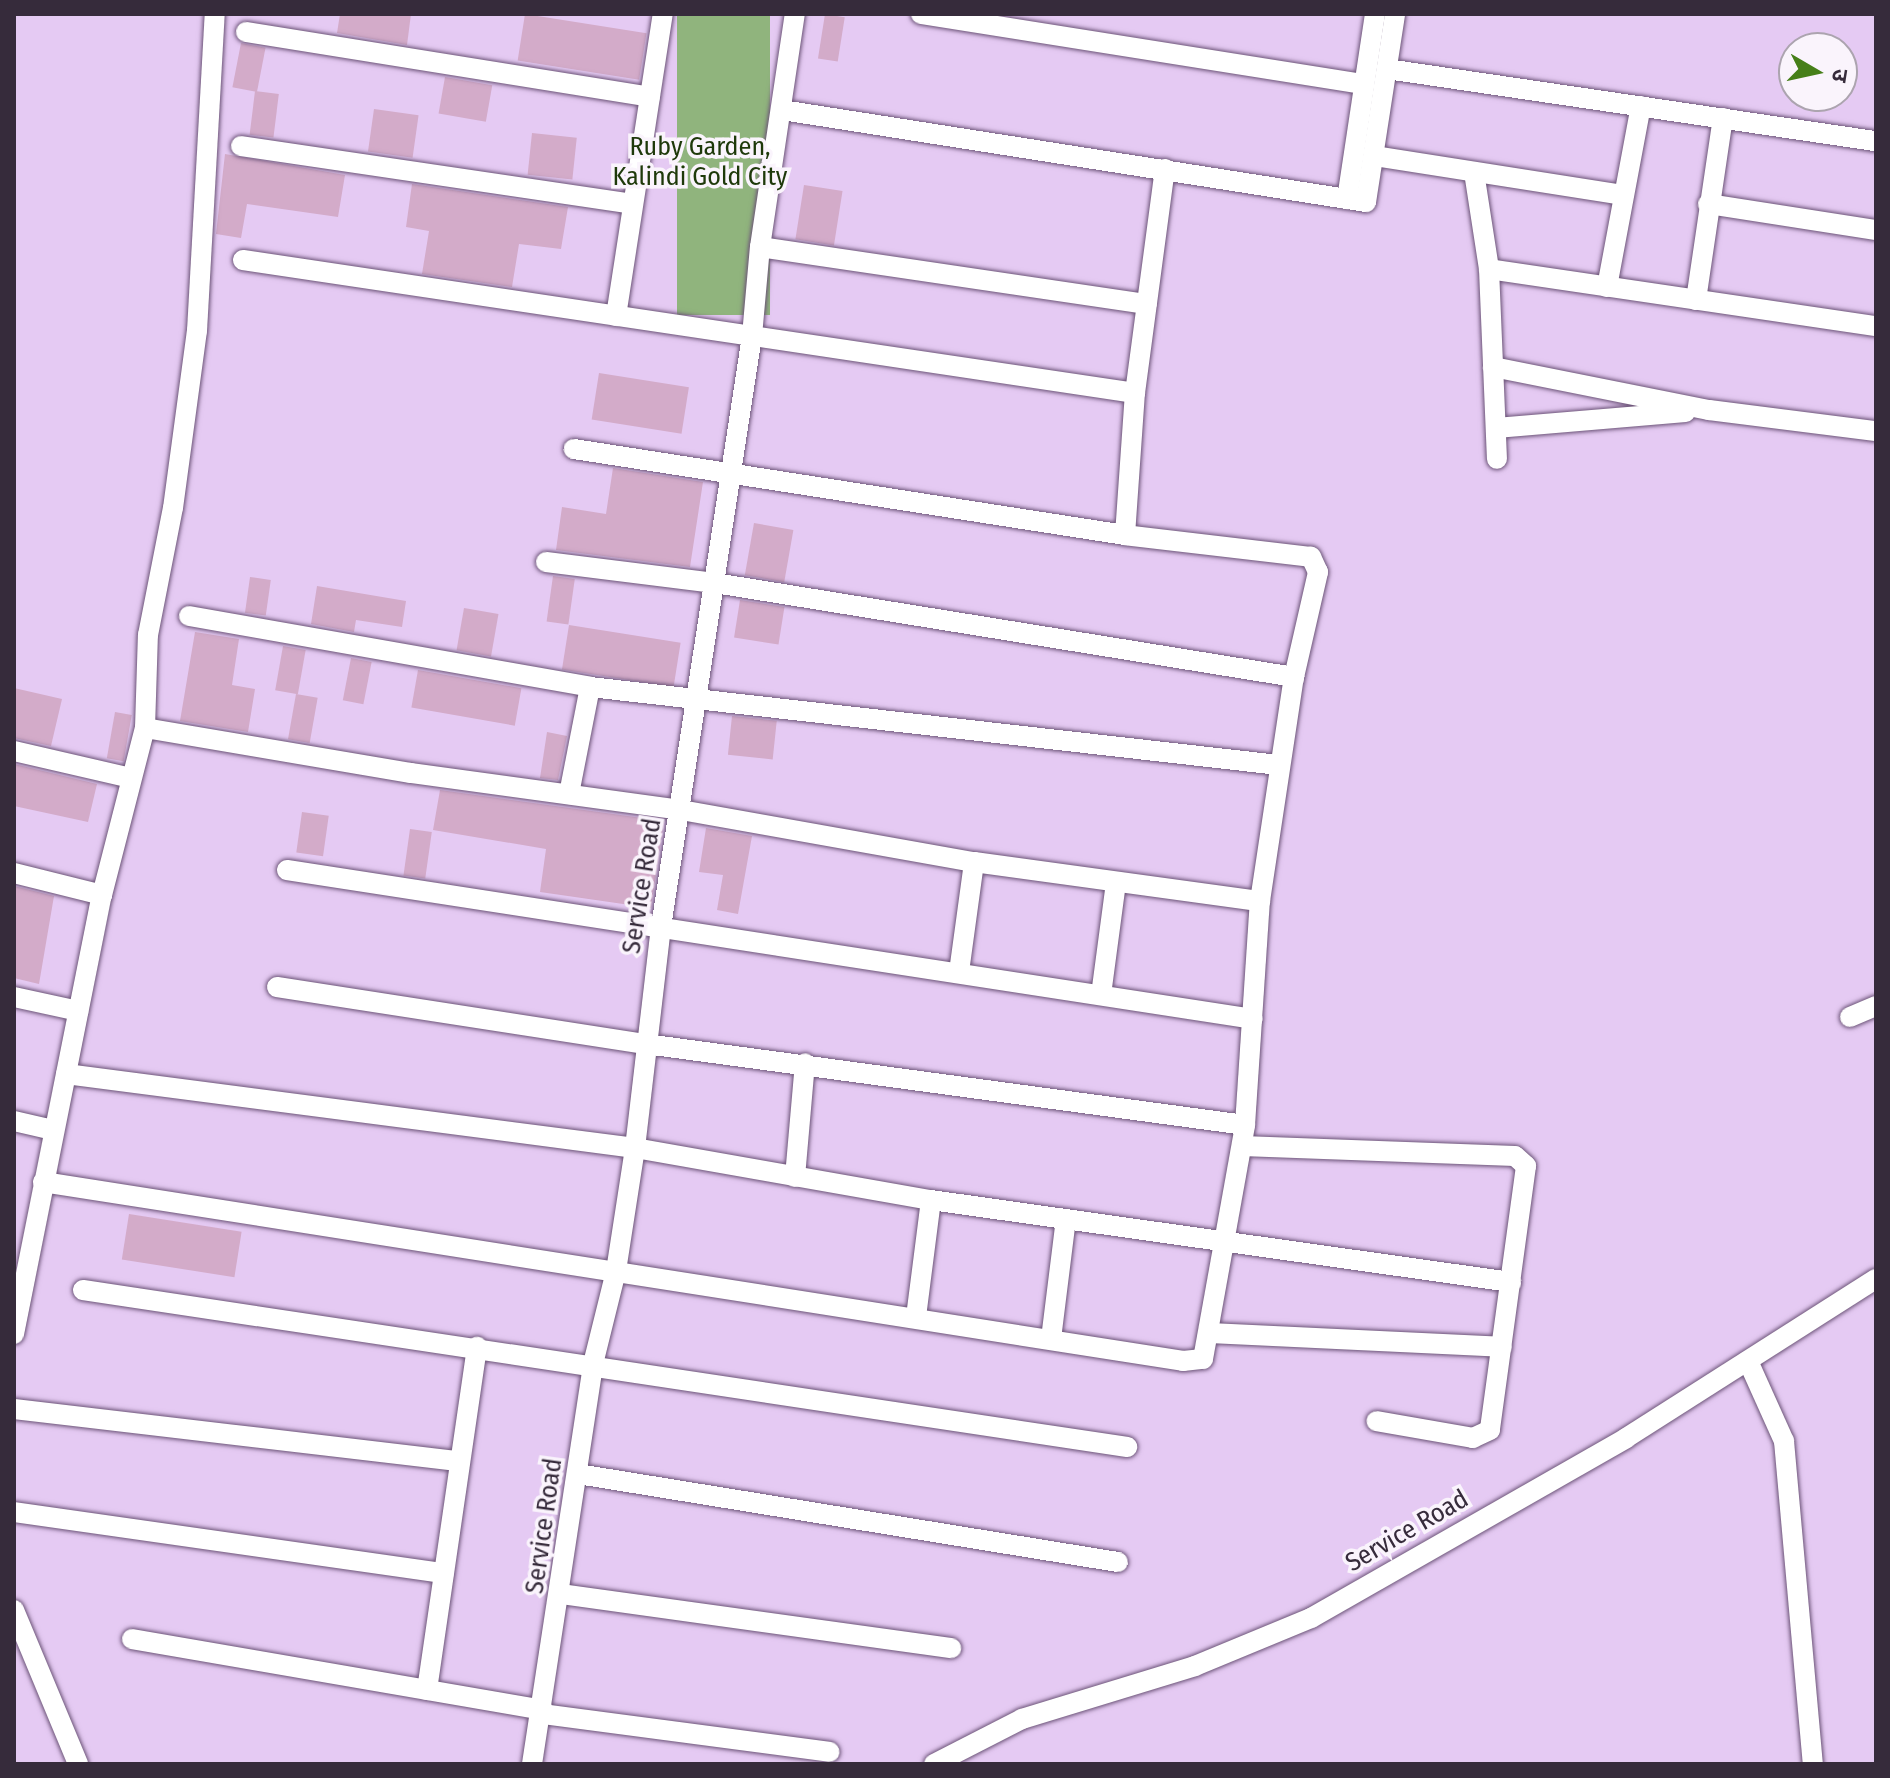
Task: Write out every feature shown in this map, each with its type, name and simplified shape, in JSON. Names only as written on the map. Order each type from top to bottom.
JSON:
[{"type":"street","points":[[14,1334],[102,895],[145,728],[148,635],[173,508],[197,331],[215,14]]},
{"type":"street","points":[[616,316],[663,14]]},
{"type":"street","name":"Service Road","points":[[532,1764],[561,1594],[593,1364],[616,1271],[635,1148],[661,927],[752,336],[760,247],[795,14]]},
{"type":"street","points":[[921,14],[1365,84]]},
{"type":"street","points":[[1347,199],[1375,14]]},
{"type":"street","points":[[782,110],[1366,202],[1395,14]]},
{"type":"street","points":[[246,32],[650,97]]},
{"type":"street","points":[[1387,69],[1876,141]]},
{"type":"street","points":[[1607,287],[1641,106]]},
{"type":"street","points":[[1696,300],[1723,118]]},
{"type":"street","points":[[241,146],[633,204]]},
{"type":"street","points":[[1374,156],[1622,195]]},
{"type":"street","points":[[1125,535],[1135,393],[1165,169]]},
{"type":"street","points":[[1474,172],[1489,269],[1497,459]]},
{"type":"street","points":[[1708,204],[1876,230]]},
{"type":"street","points":[[760,247],[1147,304]]},
{"type":"street","points":[[243,260],[1135,393]]},
{"type":"street","points":[[1489,269],[1876,326]]},
{"type":"street","points":[[1493,367],[1709,410],[1876,431]]},
{"type":"street","points":[[1496,428],[1709,410]]},
{"type":"street","points":[[43,1182],[1183,1361],[1203,1359],[1245,1125],[1260,901],[1294,677],[1318,572],[1311,557],[1125,535],[574,449]]},
{"type":"street","points":[[546,562],[715,583],[1294,677]]},
{"type":"street","points":[[189,616],[590,687],[1279,765]]},
{"type":"street","points":[[569,794],[590,687]]},
{"type":"street","points":[[145,728],[681,810],[974,862],[1260,901]]},
{"type":"street","points":[[14,751],[131,778]]},
{"type":"street","points":[[959,972],[974,862]]},
{"type":"street","points":[[287,870],[1253,1019]]},
{"type":"street","points":[[14,873],[102,895]]},
{"type":"street","points":[[1101,995],[1116,882]]},
{"type":"street","points":[[277,987],[646,1044],[805,1063],[1245,1125]]},
{"type":"street","points":[[14,997],[78,1011]]},
{"type":"street","points":[[1850,1017],[1876,1006]]},
{"type":"street","points":[[795,1177],[805,1063]]},
{"type":"street","points":[[66,1074],[635,1148],[931,1200],[1511,1282]]},
{"type":"street","points":[[14,1121],[53,1130]]},
{"type":"street","points":[[1242,1146],[1515,1156],[1528,1175],[1488,1434],[1473,1438],[1376,1421]]},
{"type":"street","points":[[916,1317],[931,1200]]},
{"type":"street","points":[[1051,1339],[1066,1219]]},
{"type":"street","name":"Service Road","points":[[934,1764],[1022,1719],[1195,1666],[1311,1618],[1626,1438],[1876,1279]]},
{"type":"street","points":[[83,1290],[593,1364],[1127,1447]]},
{"type":"street","points":[[1209,1333],[1502,1347]]},
{"type":"street","points":[[427,1690],[477,1347]]},
{"type":"street","points":[[1748,1361],[1784,1441],[1813,1764]]},
{"type":"street","points":[[14,1409],[460,1461]]},
{"type":"street","points":[[578,1474],[1118,1562]]},
{"type":"street","points":[[14,1512],[444,1573]]},
{"type":"street","points":[[561,1594],[951,1648]]},
{"type":"street","points":[[14,1610],[78,1764]]},
{"type":"street","points":[[132,1639],[542,1712],[829,1752]]},
{"type":"green space","name":"Ruby Garden, Kalindi Gold City","points":[[677,14],[770,14],[770,315],[677,315]]},
{"type":"building","points":[[340,14],[411,14],[407,45],[337,33]]},
{"type":"building","points":[[525,14],[646,33],[639,80],[518,60]]},
{"type":"building","points":[[825,14],[845,17],[838,62],[818,58]]},
{"type":"building","points":[[241,43],[266,48],[257,92],[232,87]]},
{"type":"building","points":[[445,77],[492,85],[486,122],[439,113]]},
{"type":"building","points":[[255,91],[279,94],[273,138],[250,135]]},
{"type":"building","points":[[374,109],[419,115],[413,158],[368,152]]},
{"type":"building","points":[[532,133],[577,138],[572,179],[528,175]]},
{"type":"building","points":[[225,154],[345,175],[338,217],[247,204],[241,238],[216,234]]},
{"type":"building","points":[[412,184],[568,207],[561,249],[519,244],[512,287],[422,274],[429,231],[406,227]]},
{"type":"building","points":[[804,185],[843,191],[834,245],[795,239]]},
{"type":"building","points":[[599,373],[689,387],[682,434],[592,419]]},
{"type":"building","points":[[613,468],[703,482],[690,567],[556,550],[562,507],[606,514]]},
{"type":"building","points":[[754,523],[793,530],[784,582],[745,575]]},
{"type":"building","points":[[553,576],[575,579],[568,625],[547,622]]},
{"type":"building","points":[[250,577],[271,580],[266,616],[245,613]]},
{"type":"building","points":[[317,586],[406,601],[402,627],[356,620],[354,632],[311,624]]},
{"type":"building","points":[[740,600],[784,607],[779,645],[734,638]]},
{"type":"building","points":[[464,608],[498,614],[491,656],[457,650]]},
{"type":"building","points":[[569,625],[681,643],[674,687],[562,669]]},
{"type":"building","points":[[195,632],[239,639],[232,685],[255,689],[248,732],[180,721]]},
{"type":"building","points":[[283,646],[306,650],[298,694],[275,690]]},
{"type":"building","points":[[351,658],[372,662],[363,704],[343,700]]},
{"type":"building","points":[[418,670],[521,688],[515,726],[411,707]]},
{"type":"building","points":[[14,688],[62,699],[51,746],[14,738]]},
{"type":"building","points":[[296,694],[318,698],[310,743],[288,739]]},
{"type":"building","points":[[115,712],[132,715],[124,761],[107,758]]},
{"type":"building","points":[[732,716],[777,721],[773,759],[728,755]]},
{"type":"building","points":[[547,732],[567,736],[558,780],[540,778]]},
{"type":"building","points":[[14,764],[97,784],[88,822],[14,806]]},
{"type":"building","points":[[440,790],[664,821],[651,908],[540,892],[546,849],[433,830]]},
{"type":"building","points":[[302,812],[329,816],[323,856],[296,853]]},
{"type":"building","points":[[706,828],[752,836],[738,914],[717,910],[723,875],[699,872]]},
{"type":"building","points":[[410,829],[432,832],[425,879],[403,876]]},
{"type":"building","points":[[14,886],[54,896],[39,984],[14,978]]},
{"type":"building","points":[[129,1214],[242,1232],[234,1277],[122,1259]]}]
